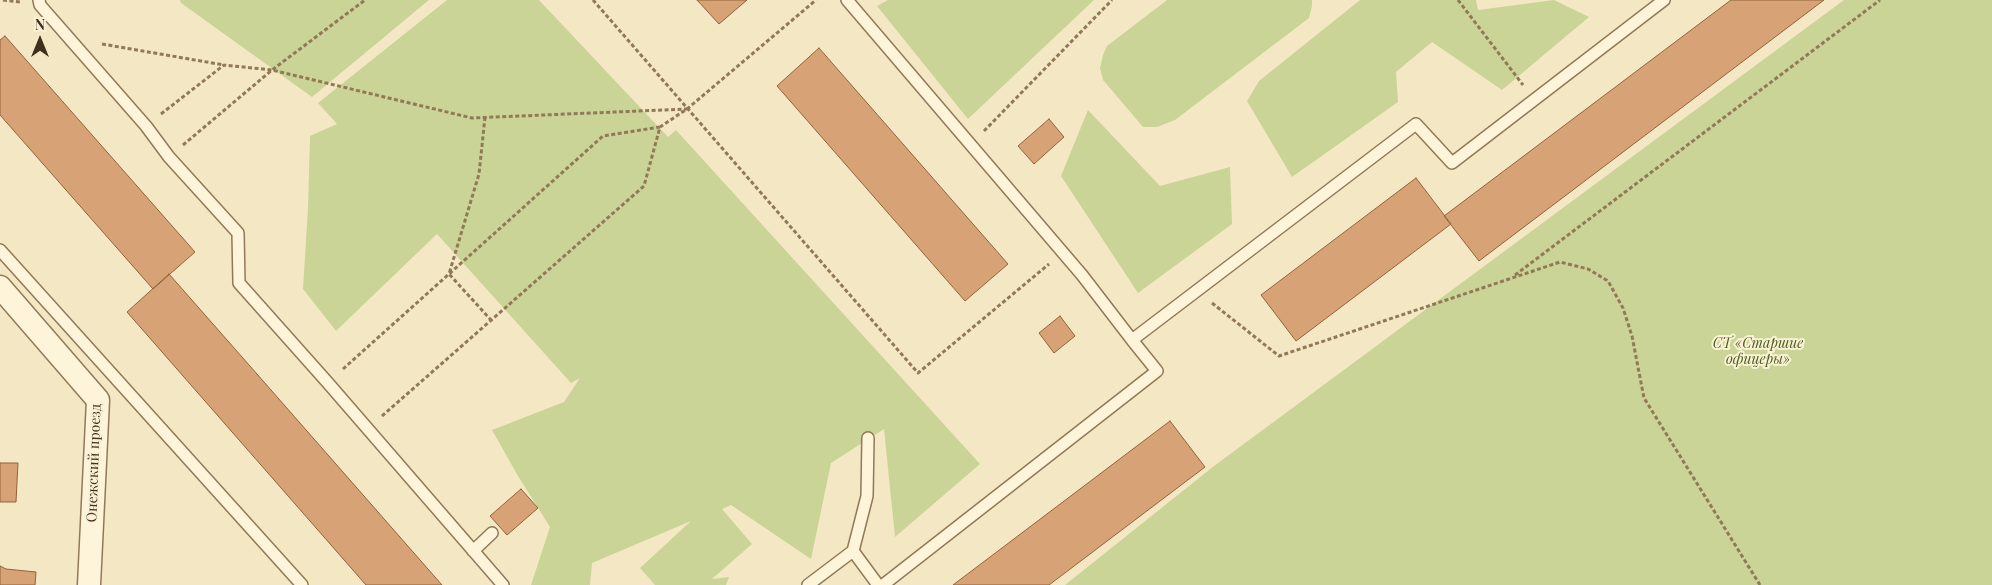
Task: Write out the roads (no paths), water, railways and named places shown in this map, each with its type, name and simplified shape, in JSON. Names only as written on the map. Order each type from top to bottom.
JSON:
[{"type":"street","name":"Онежский проезд","points":[[0,287],[98,400],[89,585]]},
{"type":"lane","points":[[39,0],[40,5],[146,126],[169,156],[238,233],[238,283],[328,383],[503,585]]},
{"type":"lane","points":[[847,0],[1082,275],[1157,371],[883,585]]},
{"type":"lane","points":[[1132,340],[1416,124],[1452,163],[1664,0]]},
{"type":"lane","points":[[0,250],[302,585]]},
{"type":"lane","points":[[808,585],[853,551],[867,496],[868,438]]},
{"type":"lane","points":[[473,551],[492,532]]},
{"type":"lane","points":[[853,551],[878,585]]},
{"type":"park label","name":"СТ «Старшие офицеры»","points":[[1758,352]]}]
